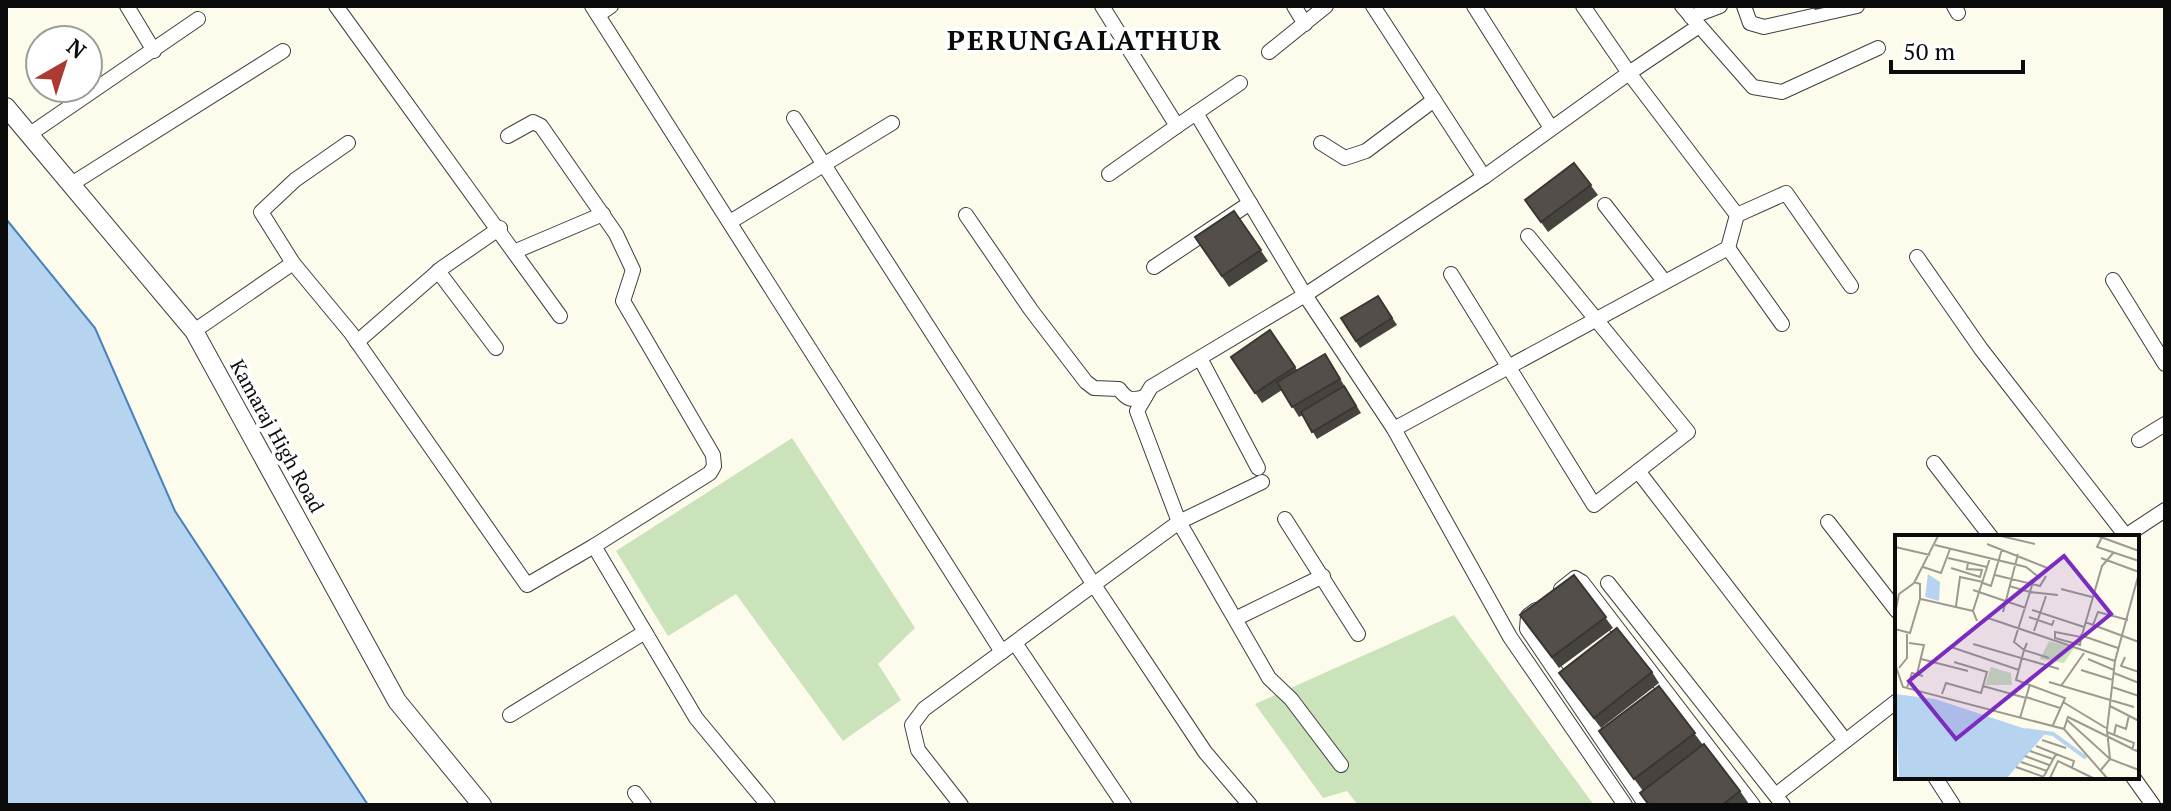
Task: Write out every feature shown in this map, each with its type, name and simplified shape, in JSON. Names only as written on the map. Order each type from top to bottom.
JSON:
[{"type":"street","points":[[127,6],[154,51]]},
{"type":"street","points":[[336,6],[500,228],[560,316]]},
{"type":"street","points":[[611,6],[595,11],[1009,647],[1124,805]]},
{"type":"street","points":[[1102,6],[1177,126]]},
{"type":"street","points":[[1294,6],[1305,24]]},
{"type":"street","points":[[1269,52],[1326,6]]},
{"type":"street","points":[[1373,6],[1484,177]]},
{"type":"street","points":[[1474,6],[1551,128]]},
{"type":"street","points":[[1583,6],[1629,73],[1737,215]]},
{"type":"street","points":[[1341,765],[1291,699],[1269,678],[1179,522],[1137,411],[1151,387],[1305,295],[1484,177],[1629,73],[1690,16],[1720,6]]},
{"type":"street","points":[[1744,6],[1750,23],[1757,27],[1809,11],[1857,6]]},
{"type":"street","points":[[1690,16],[1753,87],[1782,92],[1878,48]]},
{"type":"street","points":[[30,134],[198,19]]},
{"type":"street","points":[[73,183],[283,51]]},
{"type":"street","points":[[1109,174],[1240,83]]},
{"type":"street","points":[[1321,143],[1345,158],[1366,151],[1434,100]]},
{"type":"street","name":"Kamaraj High Road","points":[[6,107],[73,183],[194,331],[397,701],[482,805]]},
{"type":"street","points":[[1196,113],[1305,295],[1394,429],[1510,637],[1625,805]]},
{"type":"street","points":[[794,118],[1094,585],[1205,752],[1250,805]]},
{"type":"street","points":[[348,143],[295,180],[261,212],[293,263],[357,342],[527,585],[703,478],[714,466],[713,455],[623,301],[633,270],[603,214],[541,126],[533,122],[525,124],[508,136]]},
{"type":"street","points":[[730,222],[892,123]]},
{"type":"street","points":[[1737,215],[1786,193],[1851,286]]},
{"type":"street","points":[[1154,267],[1250,203]]},
{"type":"street","points":[[1605,205],[1664,281]]},
{"type":"street","points":[[516,251],[603,214]]},
{"type":"street","points":[[966,215],[1086,382],[1094,388],[1119,389],[1133,401],[1145,397]]},
{"type":"street","points":[[1394,429],[1507,365],[1728,248],[1737,215]]},
{"type":"street","points":[[357,342],[438,271],[500,228]]},
{"type":"street","points":[[1451,274],[1594,505],[1688,432],[1528,236]]},
{"type":"street","points":[[1728,248],[1782,324]]},
{"type":"street","points":[[1917,257],[1981,349],[2124,535]]},
{"type":"street","points":[[194,331],[293,263]]},
{"type":"street","points":[[438,271],[496,348]]},
{"type":"street","points":[[2113,280],[2165,364]]},
{"type":"street","points":[[961,805],[918,750],[912,725],[924,709],[1179,522],[1260,475],[1200,358]]},
{"type":"street","points":[[2139,440],[2165,424]]},
{"type":"street","points":[[1934,463],[1989,535]]},
{"type":"street","points":[[1638,471],[1844,739]]},
{"type":"street","points":[[2127,535],[2165,510]]},
{"type":"street","points":[[1285,519],[1358,634]]},
{"type":"street","points":[[1828,522],[1895,608]]},
{"type":"street","points":[[594,546],[696,718],[768,805]]},
{"type":"street","points":[[1237,618],[1323,576]]},
{"type":"street","points":[[1647,802],[1565,670],[1527,629],[1526,621],[1571,580],[1582,582],[1613,633],[1660,693],[1712,750],[1753,805]]},
{"type":"street","points":[[1608,583],[1780,800],[1844,739],[1895,706]]},
{"type":"street","points":[[510,715],[645,632]]},
{"type":"street","points":[[1542,684],[1565,670]]},
{"type":"street","points":[[1698,761],[1729,735]]},
{"type":"street","points":[[1937,779],[1953,805]]},
{"type":"street","points":[[2134,779],[2153,805]]},
{"type":"green space","points":[[792,438],[915,628],[878,664],[901,700],[843,741],[736,594],[668,636],[616,551]]},
{"type":"green space","points":[[1454,615],[1594,805],[1358,805],[1347,791],[1323,798],[1255,704]]},
{"type":"water","points":[[6,219],[95,328],[175,511],[368,805],[6,805]]},
{"type":"building","points":[[1574,163],[1591,185],[1541,222],[1525,200]]},
{"type":"building","points":[[1234,211],[1261,250],[1222,276],[1195,237]]},
{"type":"building","points":[[1378,296],[1392,318],[1356,341],[1341,318]]},
{"type":"building","points":[[1270,330],[1295,367],[1255,393],[1231,357]]},
{"type":"building","points":[[1325,354],[1340,379],[1292,407],[1277,382]]},
{"type":"building","points":[[1344,386],[1356,406],[1312,432],[1301,412]]},
{"type":"building","points":[[1574,575],[1606,617],[1552,657],[1520,615]]},
{"type":"building","points":[[1617,628],[1652,672],[1594,718],[1559,673]]},
{"type":"building","points":[[1659,686],[1695,733],[1634,779],[1599,731]]},
{"type":"building","points":[[1704,744],[1740,791],[1722,805],[1649,805],[1640,793]]},
{"type":"district","name":"PERUNGALATHUR","points":[[1085,40]]}]
